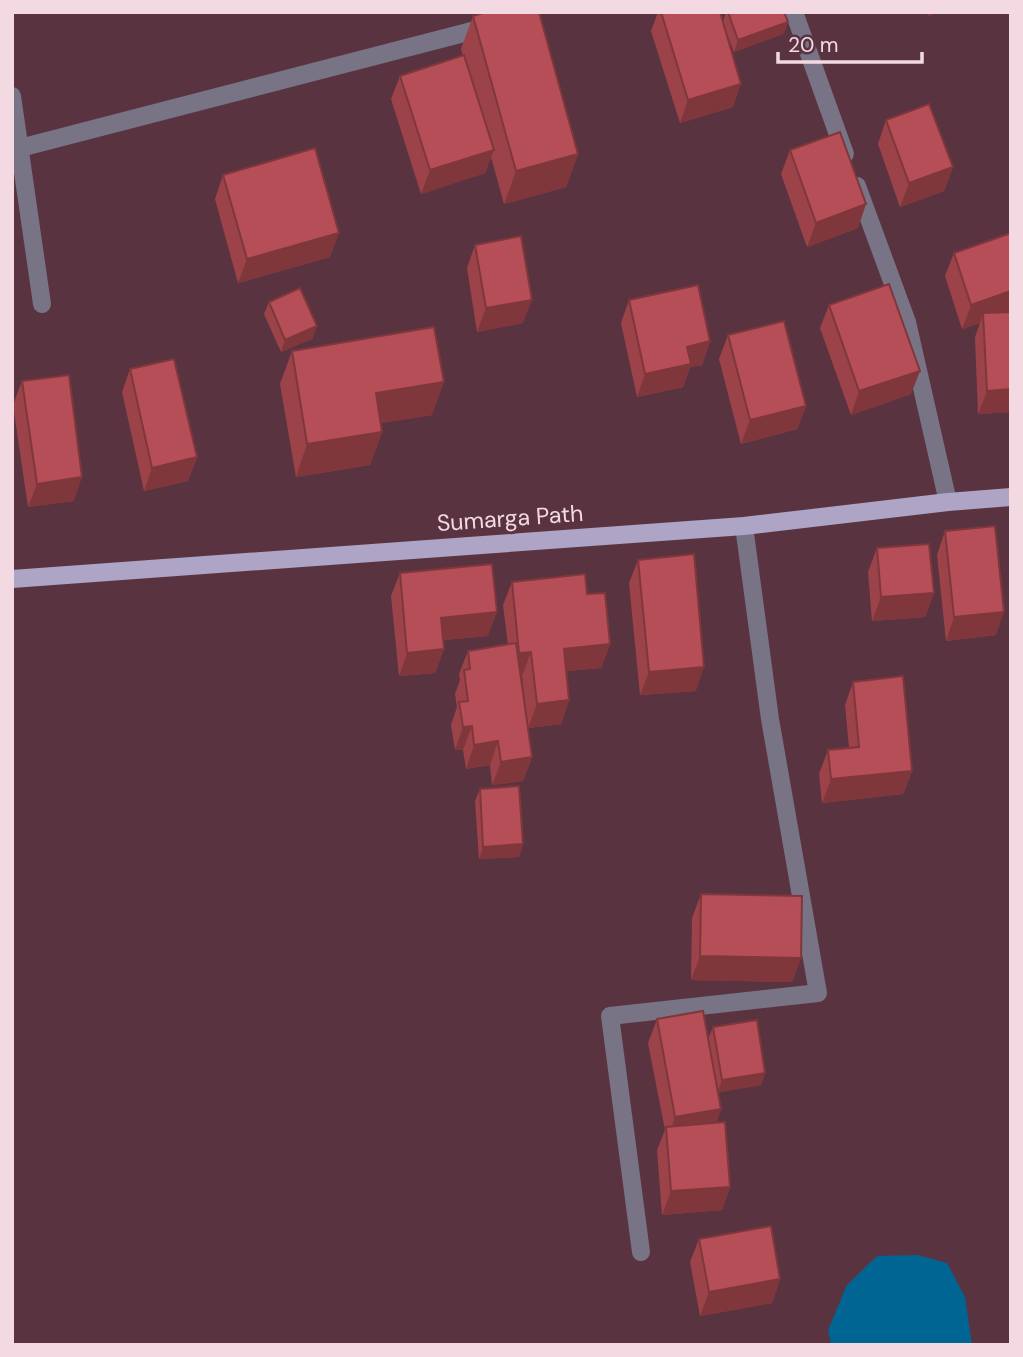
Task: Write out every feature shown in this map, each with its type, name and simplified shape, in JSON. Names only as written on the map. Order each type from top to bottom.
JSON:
[{"type":"main road","name":"Sumarga Path","points":[[12,579],[744,526],[1011,497]]},
{"type":"street","points":[[794,12],[907,322],[948,502]]},
{"type":"street","points":[[20,148],[503,23]]},
{"type":"street","points":[[12,96],[42,304]]},
{"type":"street","points":[[641,1252],[610,1016],[818,993],[770,719],[744,526]]},
{"type":"water","points":[[918,1255],[947,1263],[965,1297],[972,1345],[831,1345],[828,1330],[847,1285],[877,1256]]},
{"type":"building","points":[[486,12],[539,12],[578,154],[516,171],[473,16]]},
{"type":"building","points":[[661,12],[720,12],[741,84],[688,100]]},
{"type":"building","points":[[728,12],[784,12],[788,22],[738,40]]},
{"type":"building","points":[[464,55],[494,150],[430,170],[400,76]]},
{"type":"building","points":[[929,104],[953,167],[909,183],[886,120]]},
{"type":"building","points":[[840,132],[866,204],[816,223],[790,150]]},
{"type":"building","points":[[315,148],[339,233],[247,259],[223,175]]},
{"type":"building","points":[[1011,233],[1011,291],[971,305],[954,253]]},
{"type":"building","points":[[521,236],[532,300],[486,308],[475,245]]},
{"type":"building","points":[[889,284],[920,371],[859,391],[829,305]]},
{"type":"building","points":[[698,285],[710,341],[687,347],[691,364],[645,374],[629,300]]},
{"type":"building","points":[[300,288],[317,326],[285,340],[269,302]]},
{"type":"building","points":[[1011,312],[1011,389],[987,391],[983,313]]},
{"type":"building","points":[[784,321],[806,406],[750,420],[728,335]]},
{"type":"building","points":[[434,327],[444,382],[376,393],[382,432],[307,444],[292,351]]},
{"type":"building","points":[[174,359],[197,457],[152,468],[130,369]]},
{"type":"building","points":[[69,375],[82,477],[37,484],[22,381]]},
{"type":"building","points":[[995,526],[1004,612],[954,617],[945,531]]},
{"type":"building","points":[[929,544],[934,593],[881,597],[877,548]]},
{"type":"building","points":[[694,554],[704,667],[649,672],[638,560]]},
{"type":"building","points":[[492,564],[497,612],[441,618],[444,649],[407,653],[400,573]]},
{"type":"building","points":[[585,574],[587,594],[605,593],[610,644],[564,649],[569,700],[537,704],[531,652],[519,653],[512,582]]},
{"type":"building","points":[[516,643],[532,757],[501,762],[498,741],[474,745],[472,726],[463,727],[459,702],[468,701],[464,670],[470,669],[468,651]]},
{"type":"building","points":[[903,676],[912,771],[831,779],[828,750],[859,747],[853,682]]},
{"type":"building","points":[[519,786],[523,844],[483,847],[480,789]]},
{"type":"building","points":[[701,894],[802,896],[801,958],[700,956]]},
{"type":"building","points":[[703,1011],[721,1109],[675,1117],[657,1019]]},
{"type":"building","points":[[757,1020],[765,1073],[722,1080],[713,1027]]},
{"type":"building","points":[[725,1122],[730,1187],[671,1191],[666,1127]]},
{"type":"building","points":[[771,1226],[780,1279],[709,1292],[699,1239]]}]
